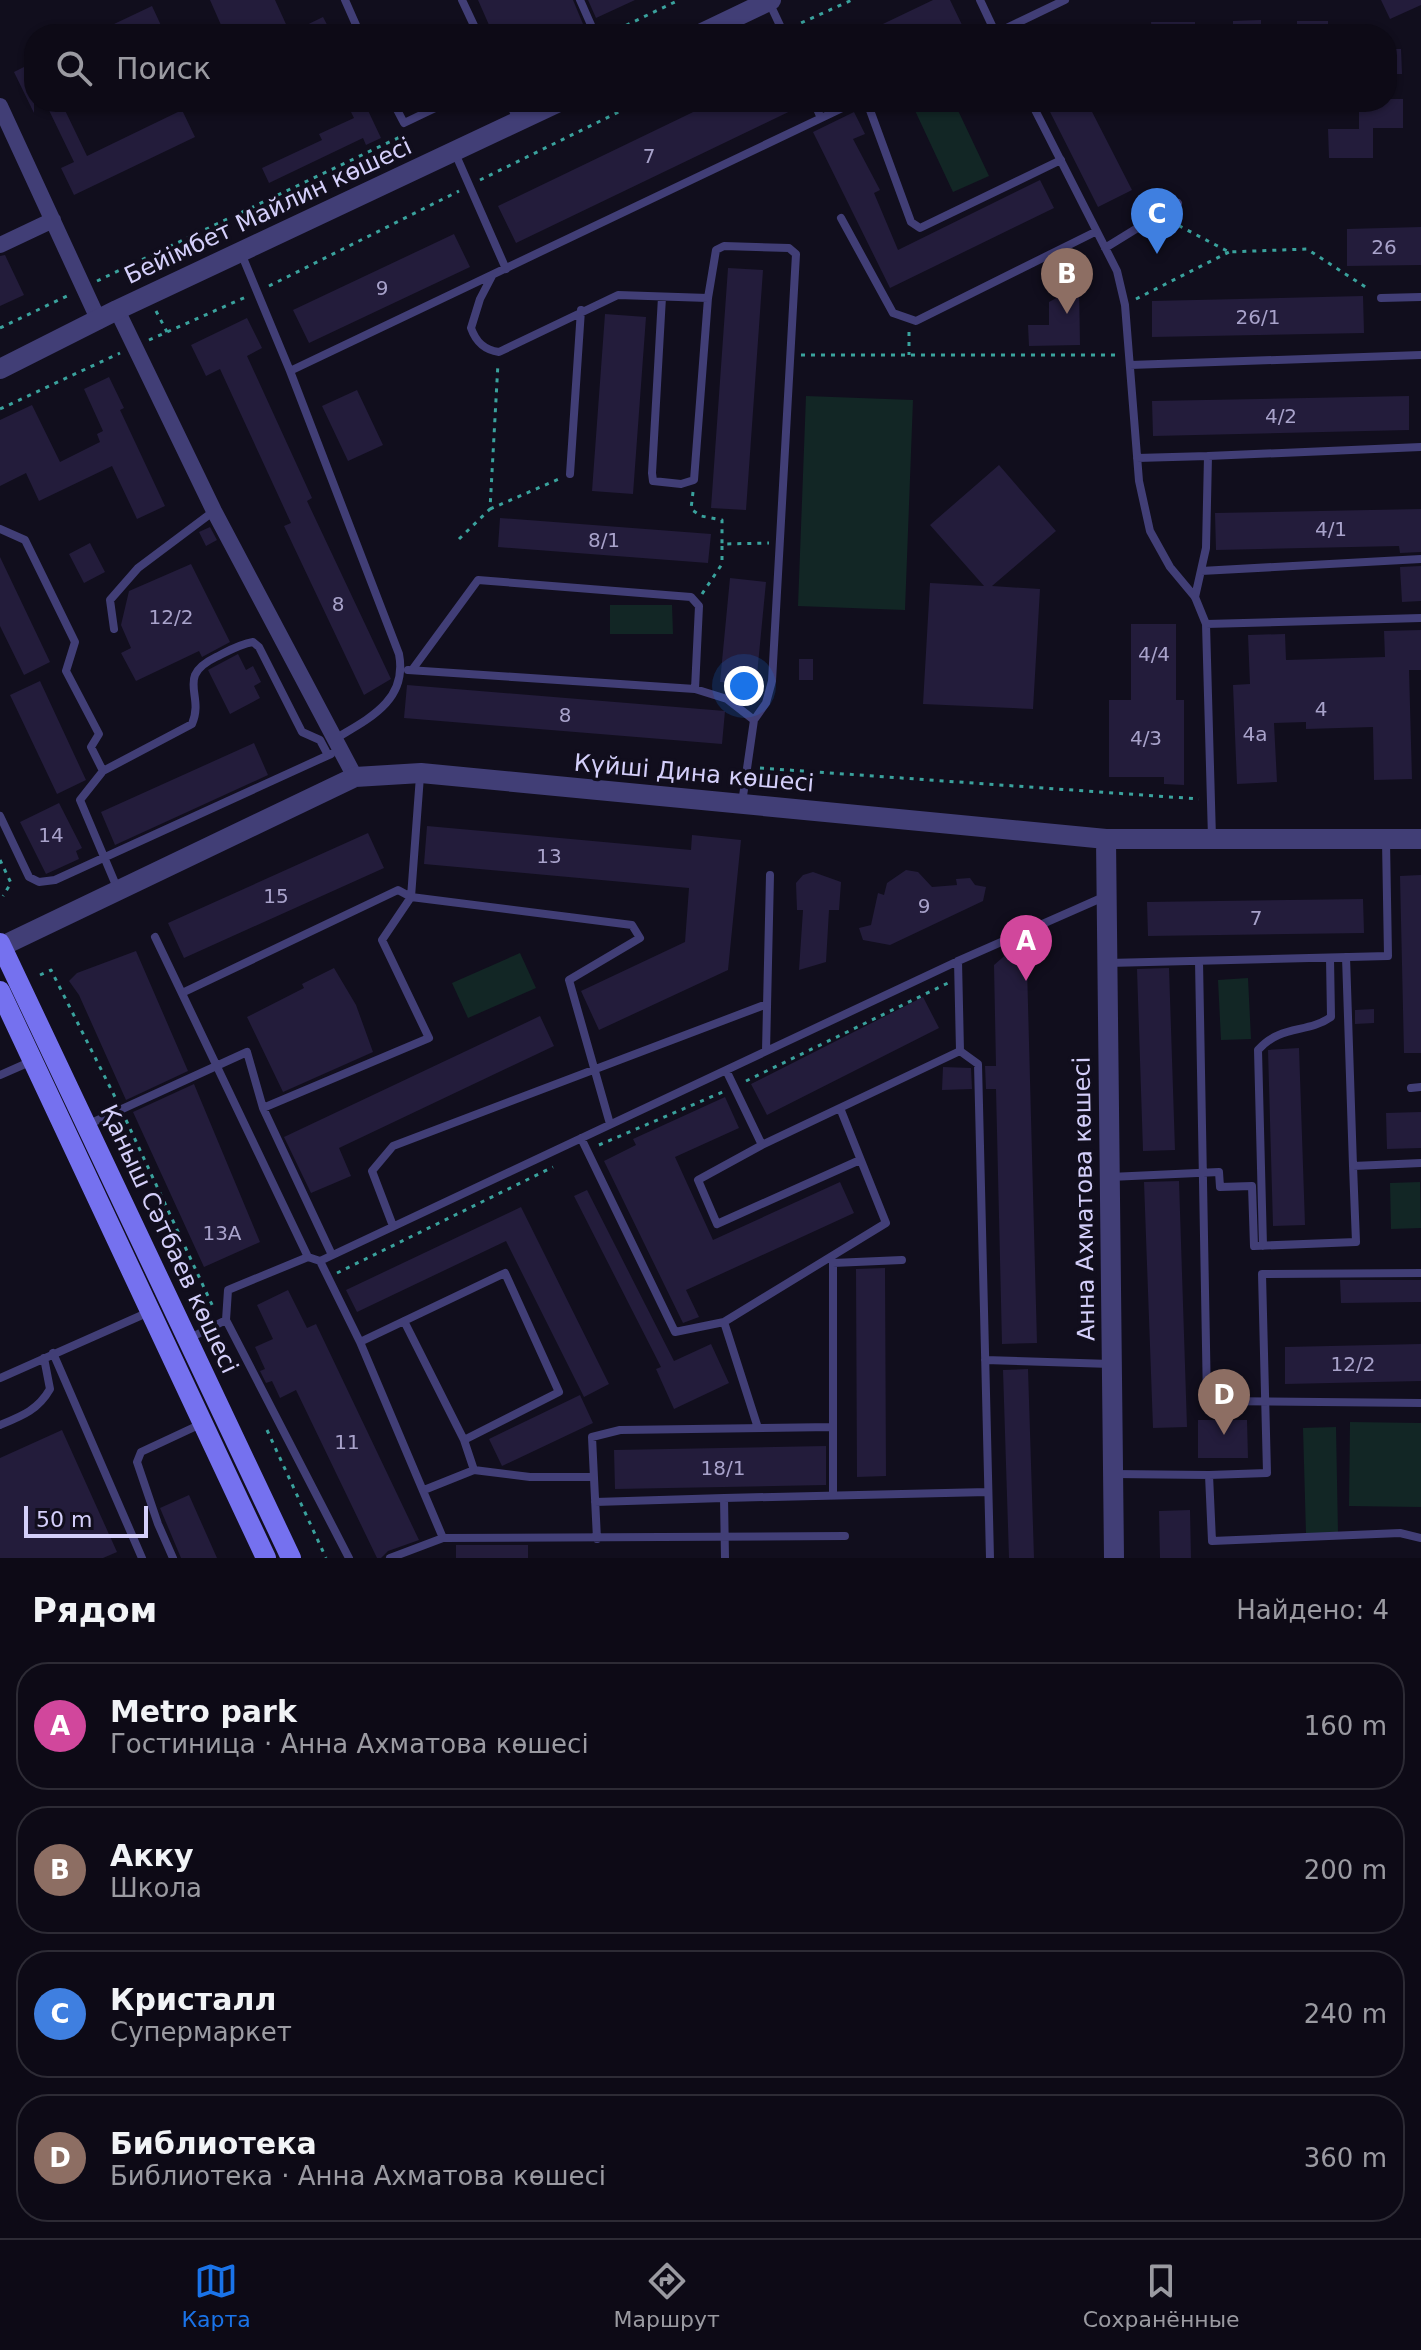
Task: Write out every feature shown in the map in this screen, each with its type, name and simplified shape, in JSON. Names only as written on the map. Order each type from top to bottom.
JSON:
[{"type":"main road","name":"Қаныш Сәтбаев көшесі","points":[[0,945],[291,1558]]},
{"type":"main road","name":"Қаныш Сәтбаев көшесі","points":[[0,991],[266,1558]]},
{"type":"main road","points":[[252,1530],[258,1558]]},
{"type":"street","points":[[721,24],[770,0]]},
{"type":"street","points":[[0,106],[84,288],[135,347],[334,748],[355,777]]},
{"type":"street","name":"Бейімбет Майлин көшесі","points":[[0,369],[538,112]]},
{"type":"street","points":[[0,245],[53,220]]},
{"type":"street","name":"Күйші Дина көшесі","points":[[0,945],[355,777],[421,773],[1106,839],[1421,839]]},
{"type":"street","name":"Анна Ахматова көшесі","points":[[1106,839],[1114,1558]]},
{"type":"lane","points":[[345,0],[356,24]]},
{"type":"lane","points":[[462,0],[473,24]]},
{"type":"lane","points":[[580,0],[591,24]]},
{"type":"lane","points":[[770,0],[779,24]]},
{"type":"lane","points":[[980,0],[991,24]]},
{"type":"lane","points":[[1016,24],[1065,0]]},
{"type":"lane","points":[[398,112],[404,123],[427,112]]},
{"type":"lane","points":[[514,112],[519,121]]},
{"type":"lane","points":[[818,112],[820,116]]},
{"type":"lane","points":[[290,371],[830,112]]},
{"type":"lane","points":[[871,112],[911,222],[920,228],[1061,160]]},
{"type":"lane","points":[[1036,112],[1117,271],[1125,305],[1137,458],[1150,531],[1170,567],[1195,597],[1206,624],[1212,839]]},
{"type":"lane","points":[[454,152],[506,269]]},
{"type":"lane","points":[[1105,248],[1178,203]]},
{"type":"lane","points":[[841,218],[893,313],[916,321],[1095,232]]},
{"type":"lane","points":[[662,297],[652,473],[653,481],[681,484],[694,480],[708,298],[716,250],[724,246],[789,248],[796,254],[798,262],[772,681],[766,703],[754,720],[742,804]]},
{"type":"lane","points":[[0,816],[29,877],[39,882],[55,880],[334,748],[379,712],[396,694],[402,671],[395,643],[290,371],[240,252]]},
{"type":"lane","points":[[492,276],[480,299],[471,328],[480,344],[499,352],[581,310],[618,295],[708,298]]},
{"type":"lane","points":[[1381,298],[1421,297]]},
{"type":"lane","points":[[570,474],[581,310]]},
{"type":"lane","points":[[1129,360],[1421,355]]},
{"type":"lane","points":[[1137,458],[1421,447]]},
{"type":"lane","points":[[1195,597],[1206,548],[1208,456]]},
{"type":"lane","points":[[114,629],[110,600],[138,568],[214,511]]},
{"type":"lane","points":[[0,529],[25,540],[75,642],[66,671],[99,734],[91,747],[103,771]]},
{"type":"lane","points":[[1201,571],[1421,559]]},
{"type":"lane","points":[[412,670],[478,580],[691,597],[697,600],[695,689]]},
{"type":"lane","points":[[1206,624],[1421,618]]},
{"type":"lane","points":[[118,890],[106,855],[80,800],[103,771],[192,724],[196,717],[194,673],[200,665],[253,642],[259,647],[302,732],[334,748]]},
{"type":"lane","points":[[402,671],[695,689],[727,699],[754,720]]},
{"type":"lane","points":[[263,1108],[429,1038],[382,940],[411,897],[421,773]]},
{"type":"lane","points":[[1108,963],[1388,956],[1386,839]]},
{"type":"lane","points":[[766,1051],[770,875]]},
{"type":"lane","points":[[182,993],[398,890],[411,897],[632,925],[640,938],[569,980],[610,1124]]},
{"type":"lane","points":[[349,1558],[223,1321],[228,1290],[308,1257],[320,1261],[958,961],[1107,896]]},
{"type":"lane","points":[[155,937],[308,1257]]},
{"type":"lane","points":[[1110,1177],[1219,1172],[1220,1187],[1252,1186],[1254,1246],[1356,1242],[1346,957]]},
{"type":"lane","points":[[1263,1246],[1258,1050],[1285,1030],[1324,1023],[1331,1017],[1330,958]]},
{"type":"lane","points":[[958,961],[960,1051]]},
{"type":"lane","points":[[1199,961],[1207,1401],[1265,1399],[1421,1403]]},
{"type":"lane","points":[[393,1226],[372,1171],[393,1146],[767,1004]]},
{"type":"lane","points":[[860,1160],[717,1224],[698,1180],[762,1145],[960,1051]]},
{"type":"lane","points":[[960,1051],[978,1064],[990,1558]]},
{"type":"lane","points":[[86,1126],[247,1052],[263,1108],[332,1255]]},
{"type":"lane","points":[[0,1075],[32,1060]]},
{"type":"lane","points":[[726,1070],[762,1145]]},
{"type":"lane","points":[[581,1138],[675,1332],[724,1322],[886,1223],[840,1108]]},
{"type":"lane","points":[[1353,1166],[1421,1163]]},
{"type":"lane","points":[[833,1495],[833,1263],[902,1260]]},
{"type":"lane","points":[[320,1261],[360,1342],[443,1538]]},
{"type":"lane","points":[[360,1342],[505,1273],[559,1392],[464,1440]]},
{"type":"lane","points":[[1113,1474],[1267,1473],[1262,1274],[1421,1273]]},
{"type":"lane","points":[[0,1378],[150,1312]]},
{"type":"lane","points":[[168,1351],[223,1321]]},
{"type":"lane","points":[[404,1321],[464,1440],[474,1470]]},
{"type":"lane","points":[[724,1322],[758,1428]]},
{"type":"lane","points":[[53,1353],[142,1558]]},
{"type":"lane","points":[[0,1425],[32,1412],[43,1401],[50,1389],[44,1358]]},
{"type":"lane","points":[[985,1360],[1112,1364]]},
{"type":"lane","points":[[173,1558],[137,1462],[141,1452],[202,1423]]},
{"type":"lane","points":[[597,1539],[592,1437],[620,1430],[833,1427]]},
{"type":"lane","points":[[424,1490],[474,1470],[530,1477],[593,1477]]},
{"type":"lane","points":[[1209,1475],[1212,1541],[1400,1533],[1421,1538]]},
{"type":"lane","points":[[595,1502],[988,1492]]},
{"type":"lane","points":[[724,1498],[725,1558]]},
{"type":"lane","points":[[390,1558],[443,1538],[845,1536]]},
{"type":"path","points":[[629,24],[679,0]]},
{"type":"path","points":[[802,24],[852,0]]},
{"type":"path","points":[[446,114],[450,112]]},
{"type":"path","points":[[0,409],[257,292],[619,112]]},
{"type":"path","points":[[0,328],[409,133]]},
{"type":"path","points":[[1160,215],[1229,252]]},
{"type":"path","points":[[1125,305],[1229,252],[1307,249],[1381,298]]},
{"type":"path","points":[[909,355],[907,334],[916,321]]},
{"type":"path","points":[[490,509],[499,352]]},
{"type":"path","points":[[792,355],[1129,360]]},
{"type":"path","points":[[459,539],[490,509],[570,474]]},
{"type":"path","points":[[694,480],[691,509],[701,516],[722,520],[722,564],[697,600]]},
{"type":"path","points":[[722,544],[780,543]]},
{"type":"path","points":[[747,767],[1211,799]]},
{"type":"path","points":[[0,860],[11,883],[3,896]]},
{"type":"path","points":[[40,975],[51,970],[223,1321]]},
{"type":"path","points":[[586,1151],[734,1087],[959,978]]},
{"type":"path","points":[[328,1278],[559,1164]]},
{"type":"path","points":[[262,1418],[326,1558]]},
{"type":"green space","points":[[916,112],[959,112],[989,176],[953,192]]},
{"type":"green space","points":[[806,396],[913,400],[905,610],[798,606]]},
{"type":"green space","points":[[610,605],[672,605],[673,634],[610,634]]},
{"type":"green space","points":[[520,953],[536,988],[468,1018],[452,983]]},
{"type":"green space","points":[[1248,978],[1251,1039],[1221,1040],[1218,980]]},
{"type":"green space","points":[[1420,1182],[1421,1228],[1391,1229],[1390,1183]]},
{"type":"green space","points":[[1350,1422],[1421,1423],[1421,1507],[1349,1506]]},
{"type":"green space","points":[[1336,1427],[1338,1533],[1306,1534],[1303,1428]]},
{"type":"building","points":[[210,0],[275,0],[286,24],[221,24]]},
{"type":"building","points":[[478,0],[573,0],[583,24],[489,24]]},
{"type":"building","points":[[588,0],[635,0],[596,18]]},
{"type":"building","points":[[933,0],[950,0],[962,24],[883,24]]},
{"type":"building","points":[[1381,0],[1421,0],[1421,5],[1390,19]]},
{"type":"building","points":[[152,6],[160,24],[114,24]]},
{"type":"building","points":[[323,17],[327,24],[309,24]]},
{"type":"building","points":[[1261,20],[1261,24],[1233,24],[1233,21]]},
{"type":"building","points":[[1297,21],[1328,21],[1328,24],[1297,24]]},
{"type":"building","points":[[1151,22],[1195,22],[1195,24]]},
{"type":"building","points":[[1397,49],[1401,49],[1402,74],[1397,74]]},
{"type":"building","points":[[24,67],[24,92],[14,72]]},
{"type":"building","points":[[1397,99],[1403,99],[1403,128],[1373,128],[1373,158],[1329,158],[1328,129],[1359,129],[1359,112],[1397,112]]},
{"type":"building","points":[[50,112],[66,112],[87,156],[178,112],[183,112],[195,137],[74,195],[61,168],[74,162]]},
{"type":"building","points":[[351,112],[369,112],[381,138],[366,145],[363,138],[269,183],[262,168],[322,140],[319,134],[354,118]]},
{"type":"building","points":[[693,112],[788,112],[516,243],[498,206]]},
{"type":"building","points":[[854,112],[865,134],[853,139],[880,190],[874,193],[898,250],[1040,180],[1054,208],[890,288],[813,132]]},
{"type":"building","points":[[1050,112],[1092,112],[1132,190],[1098,207]]},
{"type":"building","points":[[1421,227],[1421,265],[1347,266],[1347,229]]},
{"type":"building","points":[[454,234],[470,267],[309,343],[293,310]]},
{"type":"building","points":[[5,255],[24,295],[0,306],[0,256]]},
{"type":"building","points":[[728,268],[763,270],[746,510],[711,508]]},
{"type":"building","points":[[1079,286],[1080,345],[1029,346],[1028,325],[1049,325],[1049,302]]},
{"type":"building","points":[[1363,296],[1364,333],[1152,337],[1152,301]]},
{"type":"building","points":[[605,314],[646,317],[633,494],[592,491]]},
{"type":"building","points":[[247,318],[262,348],[247,356],[312,498],[307,501],[391,679],[364,695],[284,526],[291,523],[220,369],[206,376],[191,345]]},
{"type":"building","points":[[109,377],[124,408],[120,410],[165,506],[137,519],[112,466],[39,501],[26,473],[0,486],[0,420],[32,405],[60,462],[100,442],[97,434],[103,431],[84,389]]},
{"type":"building","points":[[357,390],[383,445],[348,461],[322,406]]},
{"type":"building","points":[[1409,396],[1409,430],[1153,436],[1152,401]]},
{"type":"building","points":[[999,465],[1056,531],[992,586],[1040,589],[1033,709],[923,704],[930,583],[984,586],[930,525]]},
{"type":"building","points":[[1421,509],[1421,552],[1400,553],[1399,546],[1216,550],[1215,513]]},
{"type":"building","points":[[500,518],[711,534],[708,563],[498,547]]},
{"type":"building","points":[[210,527],[217,540],[206,546],[199,532]]},
{"type":"building","points":[[90,543],[105,572],[84,583],[69,554]]},
{"type":"building","points":[[0,557],[50,662],[24,675],[0,626]]},
{"type":"building","points":[[191,564],[230,642],[202,657],[199,651],[136,681],[121,653],[131,648],[121,625],[129,591]]},
{"type":"building","points":[[1421,566],[1421,601],[1402,602],[1400,567]]},
{"type":"building","points":[[730,578],[766,582],[756,685],[720,682]]},
{"type":"building","points":[[1131,624],[1176,624],[1176,700],[1184,700],[1184,785],[1164,784],[1164,777],[1109,777],[1109,700],[1131,700]]},
{"type":"building","points":[[1421,630],[1421,670],[1409,670],[1412,779],[1374,780],[1373,727],[1306,729],[1306,722],[1274,723],[1277,782],[1237,784],[1233,685],[1250,684],[1248,635],[1285,634],[1286,660],[1385,657],[1384,631]]},
{"type":"building","points":[[238,654],[246,670],[253,666],[261,682],[254,686],[260,698],[230,714],[208,670]]},
{"type":"building","points":[[799,659],[813,659],[813,680],[799,680]]},
{"type":"building","points":[[40,681],[86,780],[57,794],[10,695]]},
{"type":"building","points":[[407,685],[725,711],[722,744],[404,718]]},
{"type":"building","points":[[254,743],[268,775],[115,845],[101,812]]},
{"type":"building","points":[[59,803],[82,848],[76,851],[79,859],[46,874],[20,822]]},
{"type":"building","points":[[427,826],[691,850],[692,835],[741,840],[728,970],[599,1030],[581,991],[685,942],[689,888],[424,864]]},
{"type":"building","points":[[368,833],[384,868],[184,958],[168,923]]},
{"type":"building","points":[[906,870],[918,872],[932,887],[957,885],[956,879],[970,878],[975,885],[986,887],[983,901],[890,945],[863,940],[859,928],[871,925],[878,893],[884,895],[887,883]]},
{"type":"building","points":[[813,872],[841,882],[839,910],[829,910],[826,962],[799,970],[803,910],[797,910],[796,883],[803,875]]},
{"type":"building","points":[[1421,875],[1421,1053],[1404,1053],[1400,876]]},
{"type":"building","points":[[1363,899],[1364,933],[1148,936],[1147,902]]},
{"type":"building","points":[[136,951],[188,1071],[126,1100],[79,995],[69,981],[77,973]]},
{"type":"building","points":[[1009,952],[1027,967],[1037,1343],[1002,1344],[996,1089],[986,1089],[985,1066],[996,1066],[994,965]]},
{"type":"building","points":[[334,968],[356,1005],[373,1052],[283,1092],[247,1017],[304,988],[302,984]]},
{"type":"building","points":[[1169,968],[1175,1150],[1143,1151],[1137,969]]},
{"type":"building","points":[[923,997],[939,1028],[767,1115],[751,1084]]},
{"type":"building","points":[[1374,1009],[1374,1023],[1355,1024],[1355,1010]]},
{"type":"building","points":[[540,1016],[554,1046],[339,1148],[351,1176],[311,1193],[284,1137]]},
{"type":"building","points":[[1299,1048],[1305,1225],[1273,1226],[1268,1050]]},
{"type":"building","points":[[943,1067],[971,1068],[972,1089],[942,1090]]},
{"type":"building","points":[[194,1084],[260,1242],[204,1267],[133,1112]]},
{"type":"building","points":[[725,1097],[739,1128],[675,1157],[713,1240],[840,1182],[854,1213],[686,1290],[699,1317],[683,1323],[604,1161],[636,1145],[633,1139]]},
{"type":"building","points":[[1421,1112],[1421,1148],[1387,1149],[1386,1113]]},
{"type":"building","points":[[1179,1181],[1187,1427],[1153,1428],[1144,1182]]},
{"type":"building","points":[[587,1190],[674,1361],[711,1344],[729,1383],[674,1409],[656,1369],[661,1367],[574,1196]]},
{"type":"building","points":[[521,1207],[609,1384],[584,1397],[506,1241],[357,1312],[346,1290]]},
{"type":"building","points":[[885,1268],[886,1476],[857,1477],[856,1269]]},
{"type":"building","points":[[1340,1280],[1421,1280],[1421,1302],[1341,1303]]},
{"type":"building","points":[[288,1290],[307,1328],[316,1324],[419,1540],[388,1551],[381,1558],[377,1558],[296,1390],[280,1398],[272,1381],[266,1383],[260,1371],[265,1369],[255,1347],[273,1339],[257,1305]]},
{"type":"building","points":[[1421,1344],[1421,1381],[1285,1384],[1285,1347]]},
{"type":"building","points":[[1028,1369],[1034,1558],[1009,1558],[1003,1370]]},
{"type":"building","points":[[580,1395],[593,1423],[502,1466],[489,1439]]},
{"type":"building","points":[[1198,1420],[1247,1420],[1248,1458],[1198,1458]]},
{"type":"building","points":[[62,1430],[117,1552],[103,1558],[0,1558],[0,1458]]},
{"type":"building","points":[[826,1446],[826,1485],[615,1489],[614,1450]]},
{"type":"building","points":[[189,1495],[217,1558],[181,1558],[160,1508]]},
{"type":"building","points":[[1190,1510],[1191,1558],[1160,1558],[1159,1511]]},
{"type":"building","points":[[456,1545],[528,1545],[528,1558],[456,1558]]},
{"type":"place","name":"Кристалл","points":[[1157,254]]},
{"type":"place","name":"Акку","points":[[1067,314]]},
{"type":"place","name":"Metro park","points":[[1026,981]]},
{"type":"place","name":"Библиотека","points":[[1224,1435]]}]
